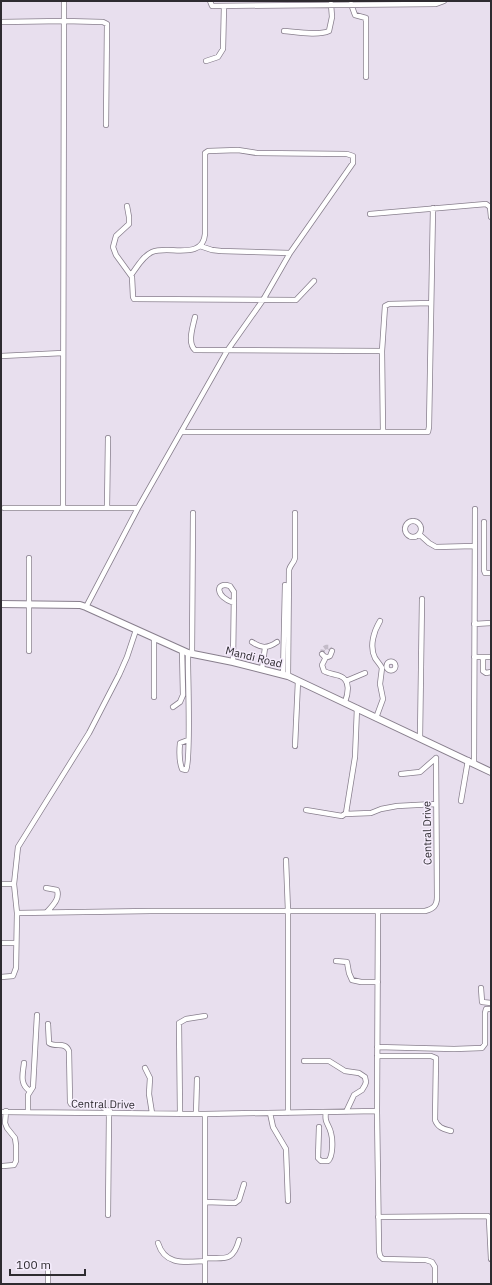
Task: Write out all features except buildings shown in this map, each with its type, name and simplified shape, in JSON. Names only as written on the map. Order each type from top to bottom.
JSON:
[{"type":"street","points":[[63,508],[64,1]]},
{"type":"street","points":[[210,1],[212,6],[436,4],[444,1]]},
{"type":"street","points":[[284,31],[329,31],[332,18],[331,4]]},
{"type":"street","points":[[351,4],[355,15],[366,18],[366,77]]},
{"type":"street","points":[[206,61],[216,59],[222,52],[224,6]]},
{"type":"street","points":[[1,22],[103,22],[107,25],[106,125]]},
{"type":"street","points":[[86,606],[138,508],[227,351],[263,300],[290,253],[353,163],[354,160],[352,155],[257,153],[246,150],[208,151],[204,156],[205,240],[200,246],[191,250],[153,251],[131,275]]},
{"type":"street","points":[[370,214],[486,204],[490,207],[491,217]]},
{"type":"street","points":[[127,206],[129,224],[116,236],[113,247],[116,255],[131,275],[133,297],[136,300],[297,300],[314,281]]},
{"type":"street","points":[[181,432],[425,433],[428,431],[433,208]]},
{"type":"street","points":[[200,246],[212,250],[222,251],[290,253]]},
{"type":"street","points":[[383,432],[382,351],[384,309],[386,305],[431,303]]},
{"type":"street","points":[[195,317],[191,345],[195,350],[382,351]]},
{"type":"street","points":[[1,356],[63,353]]},
{"type":"street","points":[[107,508],[108,438]]},
{"type":"street","points":[[4,508],[138,508]]},
{"type":"street","points":[[460,801],[471,762],[474,658],[475,509]]},
{"type":"street","points":[[173,707],[180,702],[183,695],[187,652],[193,513]]},
{"type":"street","points":[[286,675],[289,570],[295,558],[295,513]]},
{"type":"street","points":[[484,522],[484,570],[485,573],[491,574]]},
{"type":"street","points":[[419,534],[436,547],[474,546]]},
{"type":"street","points":[[474,535],[484,535]]},
{"type":"street","points":[[29,558],[29,652]]},
{"type":"street","points":[[285,585],[286,675]]},
{"type":"street","points":[[420,738],[422,599]]},
{"type":"street","points":[[233,662],[234,602]]},
{"type":"street","name":"Mandi Road","points":[[1,604],[86,606],[187,652],[286,675],[491,772]]},
{"type":"street","points":[[376,718],[382,704],[380,684],[382,668],[374,656],[373,644],[374,633],[380,621]]},
{"type":"street","points":[[474,624],[491,623]]},
{"type":"street","points":[[1,977],[11,977],[15,972],[17,913],[14,884],[19,843],[89,733],[121,670],[136,630]]},
{"type":"street","points":[[154,638],[154,697]]},
{"type":"street","points":[[252,642],[265,648],[276,642]]},
{"type":"street","points":[[262,669],[265,648]]},
{"type":"street","points":[[332,651],[330,656],[324,655],[322,665],[324,671],[340,676],[346,681],[348,688],[345,702]]},
{"type":"street","points":[[187,652],[188,740],[188,767],[186,770],[182,769],[180,762],[180,743],[188,740]]},
{"type":"street","points":[[483,657],[483,671],[486,673],[491,672]]},
{"type":"street","points":[[474,658],[491,657]]},
{"type":"street","points":[[382,668],[387,667]]},
{"type":"street","points":[[346,681],[365,673]]},
{"type":"street","points":[[295,746],[298,681]]},
{"type":"street","points":[[345,814],[350,796],[354,764],[357,708]]},
{"type":"street","name":"Central Drive","points":[[378,911],[425,911],[434,907],[437,901],[436,758],[420,772],[401,774]]},
{"type":"street","points":[[306,810],[336,815],[368,814],[383,808],[436,804]]},
{"type":"street","points":[[286,860],[288,911],[288,1113]]},
{"type":"street","points":[[1,884],[14,884]]},
{"type":"street","points":[[46,888],[57,890],[58,895],[57,900],[47,912]]},
{"type":"street","points":[[17,913],[378,911],[377,1111],[379,1251],[380,1256],[383,1259],[426,1260],[432,1262],[435,1267],[435,1284]]},
{"type":"street","points":[[1,943],[16,943]]},
{"type":"street","points":[[336,961],[346,962],[352,980],[361,982],[378,982]]},
{"type":"street","points":[[481,988],[482,1000],[484,1002],[491,1003]]},
{"type":"street","points":[[378,1047],[454,1049],[482,1048],[485,1044],[484,1013],[486,1010],[491,1009]]},
{"type":"street","points":[[28,1111],[28,1095],[34,1085],[37,1015]]},
{"type":"street","points":[[180,1114],[179,1023],[186,1019],[205,1016]]},
{"type":"street","points":[[48,1024],[48,1043],[51,1045],[64,1045],[69,1051],[71,1104],[75,1106],[99,1106],[106,1110],[119,1111],[120,1113]]},
{"type":"street","points":[[378,1056],[431,1056],[436,1058],[435,1120],[440,1128],[452,1131]]},
{"type":"street","points":[[304,1061],[329,1061],[345,1071],[359,1073],[365,1077],[366,1085],[354,1096],[346,1112]]},
{"type":"street","points":[[24,1063],[22,1080],[24,1086],[30,1091]]},
{"type":"street","points":[[145,1068],[150,1078],[149,1094],[152,1114]]},
{"type":"street","points":[[196,1114],[197,1079]]},
{"type":"street","points":[[3,1166],[14,1165],[16,1161],[15,1138],[7,1128],[4,1111]]},
{"type":"street","name":"Central Drive","points":[[4,1111],[205,1114],[377,1111]]},
{"type":"street","points":[[319,1127],[318,1158],[328,1161],[331,1157],[332,1136],[325,1121],[326,1112]]},
{"type":"street","points":[[108,1113],[108,1215]]},
{"type":"street","points":[[270,1113],[273,1127],[286,1149],[288,1201]]},
{"type":"street","points":[[205,1114],[205,1284]]},
{"type":"street","points":[[205,1202],[235,1203],[239,1200],[244,1184]]},
{"type":"street","points":[[378,1217],[488,1216],[491,1259]]},
{"type":"street","points":[[158,1243],[163,1254],[169,1258],[185,1262],[225,1258],[231,1256],[237,1248],[239,1240]]},
{"type":"street","points":[[48,1265],[48,1284]]},
{"type":"tunnel","points":[[322,654],[323,649],[326,647],[329,647],[332,651]]}]
